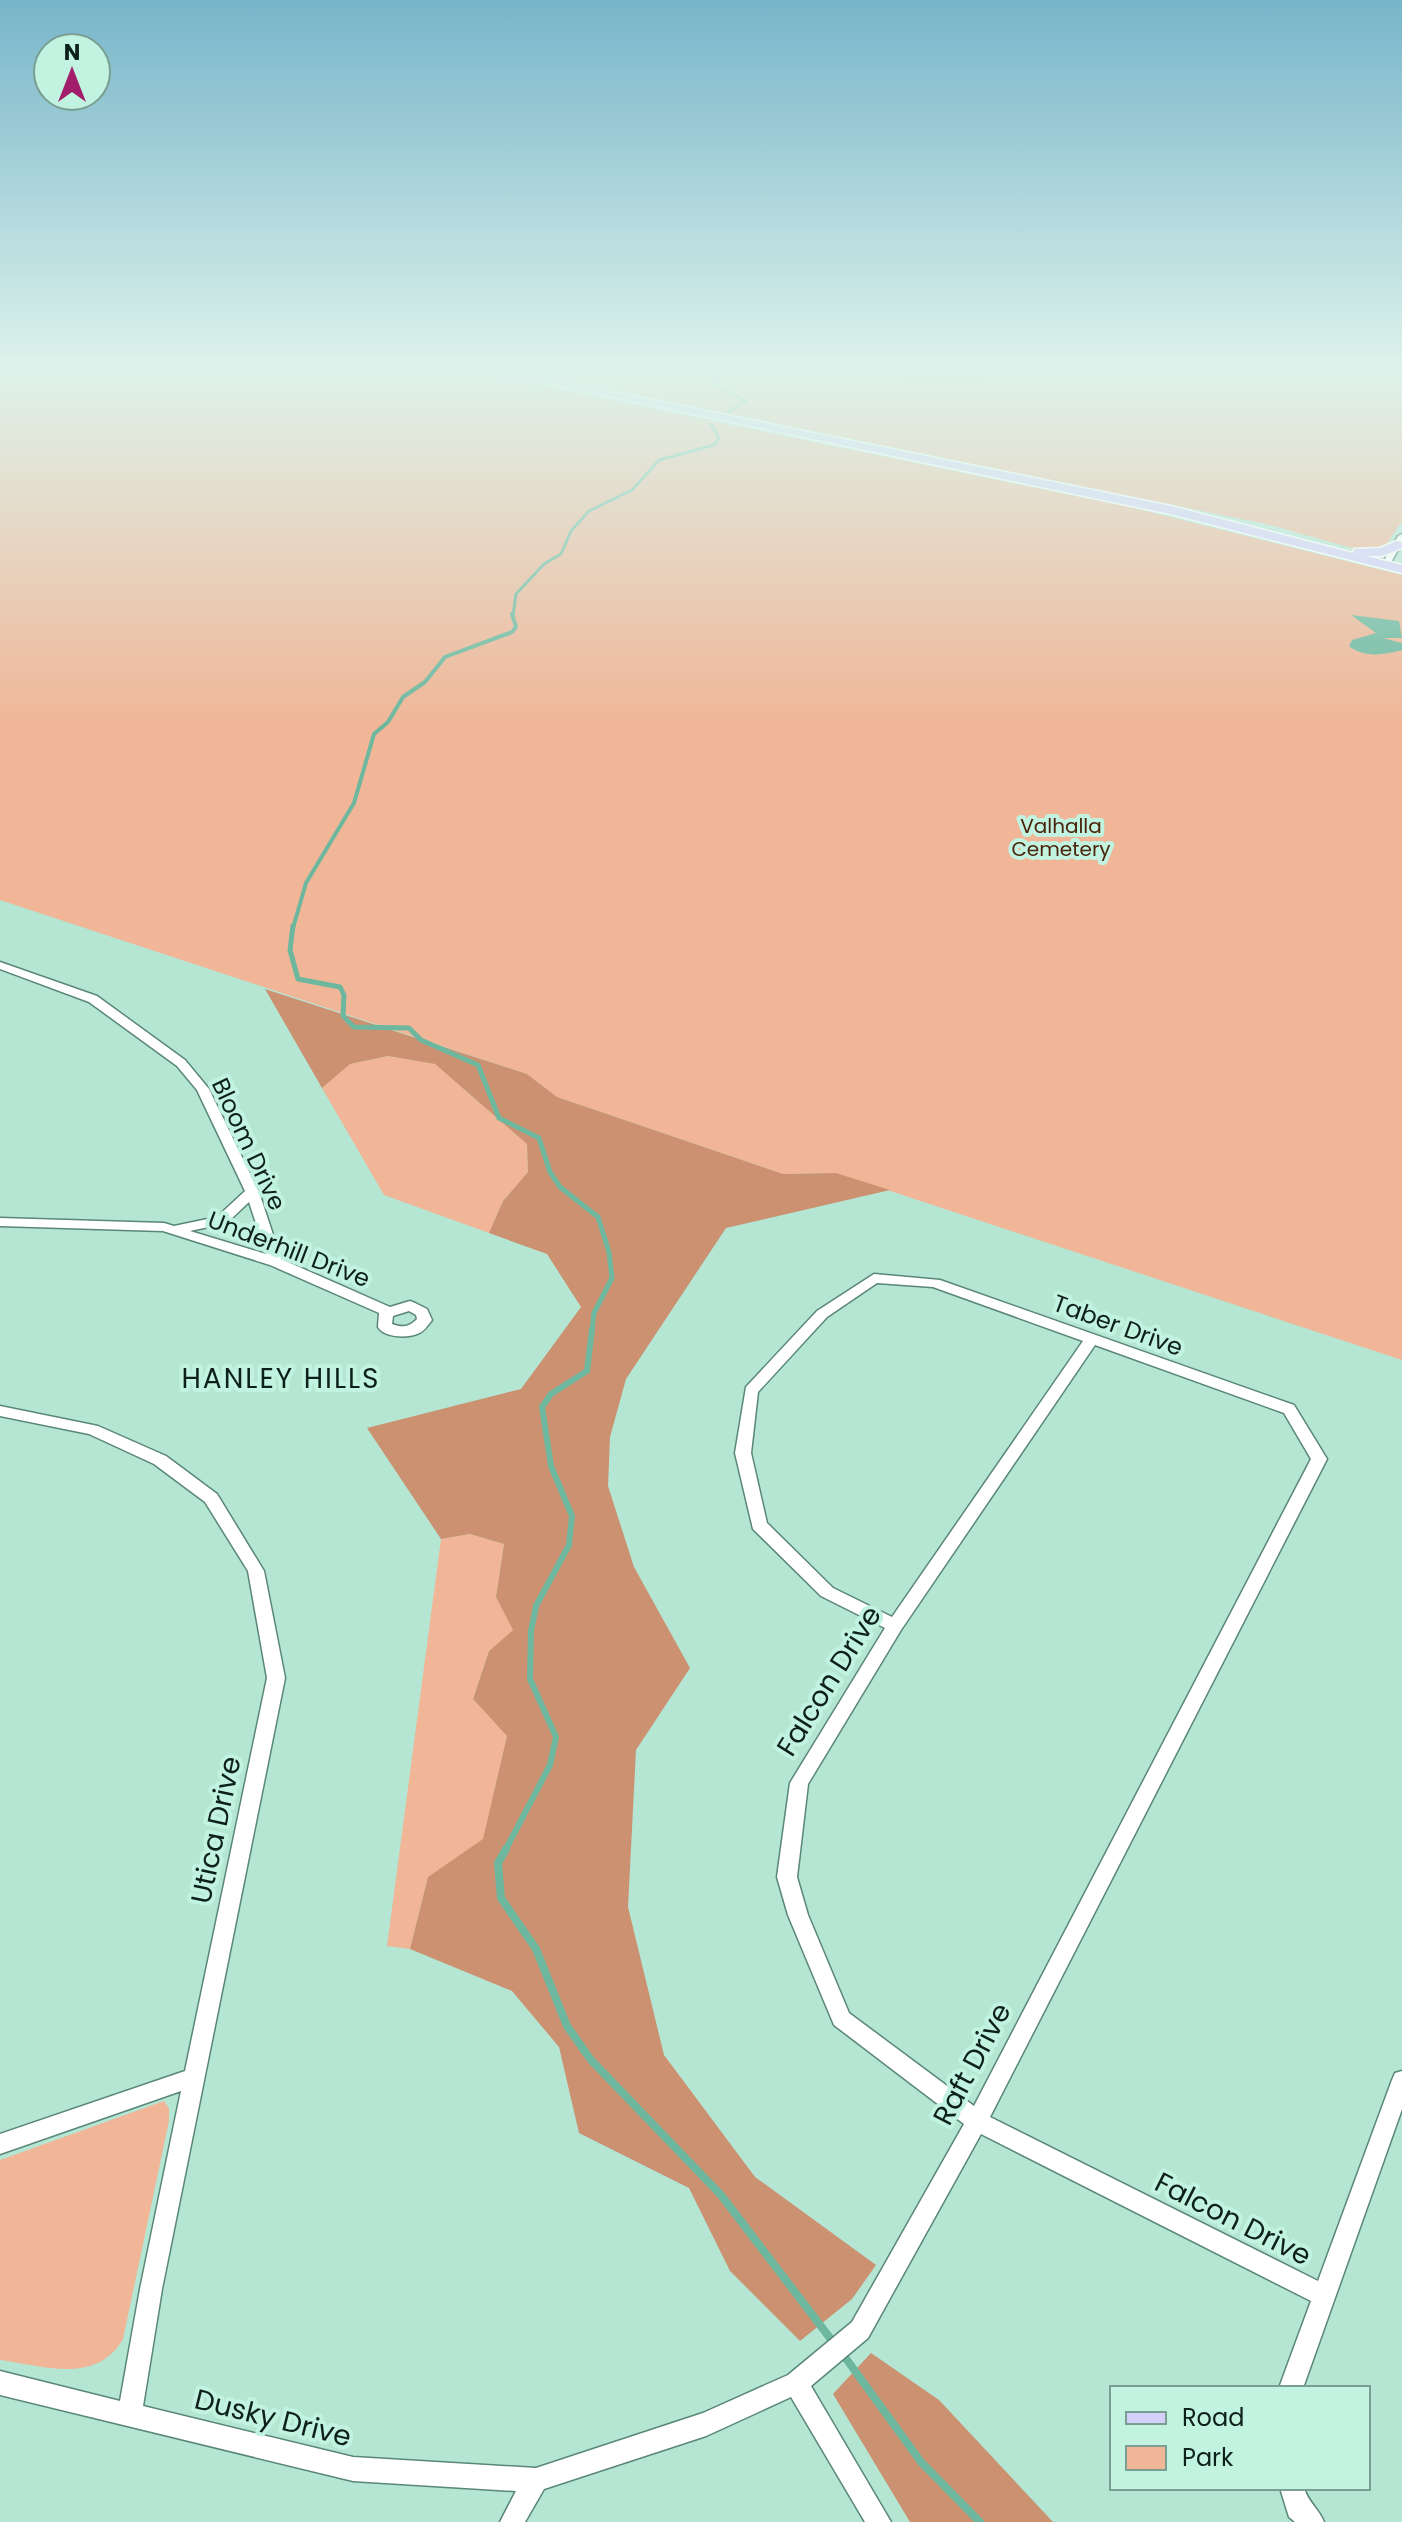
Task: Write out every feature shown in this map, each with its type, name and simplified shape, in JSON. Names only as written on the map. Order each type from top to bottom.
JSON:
[{"type":"main road","points":[[1077,491],[1171,510],[1402,569]]},
{"type":"main road","points":[[1334,550],[1382,552],[1399,540]]},
{"type":"street","points":[[1386,564],[1399,540]]},
{"type":"street","name":"Bloom Drive","points":[[0,965],[93,999],[181,1063],[203,1089],[252,1192],[275,1262]]},
{"type":"street","name":"Underhill Drive","points":[[174,1229],[222,1220],[252,1192]]},
{"type":"street","name":"Underhill Drive","points":[[0,1222],[174,1229],[275,1262],[389,1312]]},
{"type":"street","name":"Taber Drive","points":[[895,1626],[827,1592],[759,1525],[743,1453],[751,1391],[822,1314],[874,1278],[935,1283],[1289,1409],[1319,1459]]},
{"type":"street","name":"Falcon Drive","points":[[1091,1340],[895,1626],[799,1783],[787,1877],[798,1915],[841,2019],[977,2121],[1324,2296]]},
{"type":"street","name":"Utica Drive","points":[[0,1411],[93,1430],[160,1460],[211,1498],[256,1571],[276,1678],[194,2077],[130,2412]]},
{"type":"street","name":"Raft Drive","points":[[536,2480],[706,2424],[796,2383],[823,2364],[860,2330],[977,2121],[1319,1459]]},
{"type":"street","points":[[0,2144],[194,2077]]},
{"type":"street","points":[[1292,2386],[1402,2080]]},
{"type":"street","name":"Dusky Drive","points":[[0,2383],[130,2412],[353,2469],[536,2480]]},
{"type":"street","points":[[796,2383],[879,2522]]},
{"type":"street","points":[[512,2522],[536,2480]]},
{"type":"green space","name":"Valhalla Cemetery","points":[[0,491],[1050,491],[1134,508],[1402,575],[1402,1360],[836,1173],[783,1174],[557,1097],[527,1074],[0,900]]},
{"type":"green space","points":[[1104,491],[1402,491],[1402,521],[1384,548],[1359,550],[1266,524]]},
{"type":"green space","points":[[388,1056],[435,1064],[527,1144],[528,1172],[503,1201],[489,1233],[384,1195],[322,1088],[350,1064]]},
{"type":"green space","points":[[470,1534],[504,1544],[496,1597],[514,1630],[489,1651],[473,1699],[507,1736],[483,1840],[428,1877],[410,1949],[387,1946],[441,1539]]},
{"type":"green space","points":[[164,2101],[169,2108],[169,2121],[123,2339],[99,2363],[84,2367],[52,2368],[0,2360],[0,2160]]},
{"type":"shaded area","points":[[1351,615],[1399,621],[1402,638],[1383,638],[1402,643],[1402,650],[1374,654],[1349,646],[1352,640],[1376,633]]},
{"type":"shaded area","points":[[265,989],[527,1074],[557,1097],[783,1174],[836,1173],[890,1190],[726,1228],[626,1379],[610,1437],[608,1486],[634,1567],[690,1668],[636,1750],[628,1907],[664,2055],[755,2177],[876,2265],[852,2299],[800,2341],[730,2271],[689,2188],[579,2133],[559,2047],[512,1991],[410,1949],[428,1877],[483,1839],[507,1736],[473,1699],[489,1651],[513,1630],[496,1597],[504,1544],[470,1534],[441,1539],[367,1428],[521,1389],[581,1307],[547,1254],[489,1233],[503,1201],[528,1172],[527,1144],[435,1064],[388,1056],[350,1064],[322,1088]]},
{"type":"shaded area","points":[[871,2353],[939,2400],[1053,2522],[910,2522],[833,2394]]},
{"type":"waterway","points":[[513,616],[516,594],[544,564],[561,554],[571,531],[589,511],[631,491]]},
{"type":"waterway","points":[[293,928],[306,883],[354,803],[374,734],[388,722],[403,697],[425,682],[445,657],[512,632],[516,627],[512,614]]},
{"type":"waterway","points":[[293,926],[290,950],[298,979],[340,987],[344,995],[343,1016],[354,1027],[409,1028],[421,1040],[478,1065],[499,1118],[539,1138],[550,1172],[560,1187],[598,1217],[609,1252],[612,1278],[594,1313],[592,1331]]},
{"type":"waterway","points":[[505,1851],[550,1765],[556,1737],[530,1679],[531,1631],[536,1606],[569,1545],[572,1516],[551,1466],[542,1407],[551,1394],[587,1371],[592,1329]]},
{"type":"waterway","points":[[506,1849],[498,1863],[501,1898],[536,1949],[567,2026],[591,2060],[721,2195],[833,2342]]},
{"type":"waterway","points":[[842,2353],[921,2462],[980,2522]]},
{"type":"district","name":"HANLEY HILLS","points":[[281,1378]]}]
